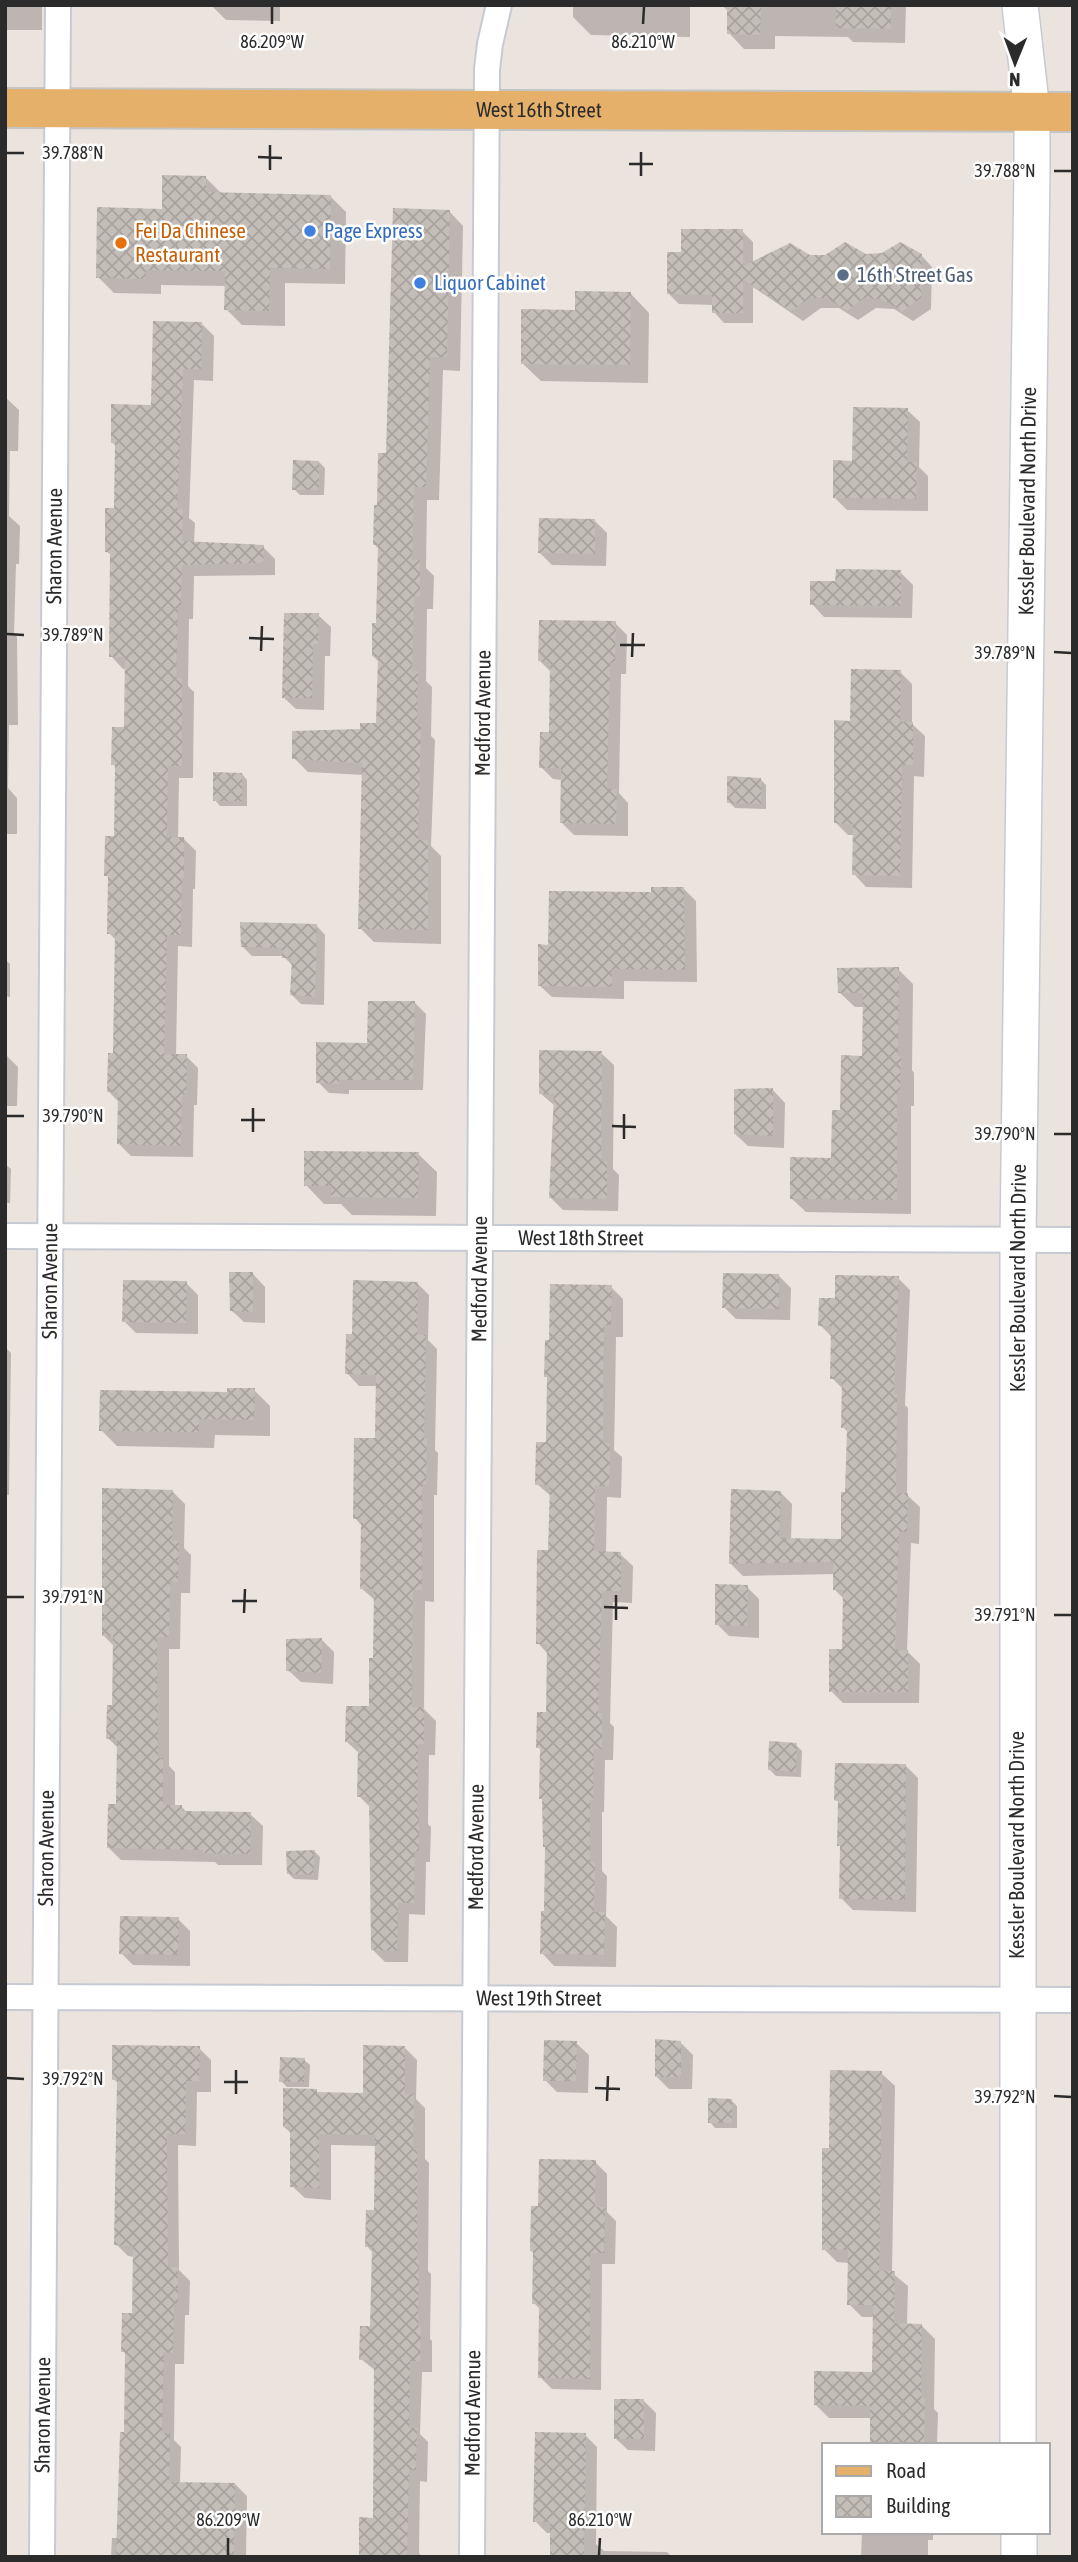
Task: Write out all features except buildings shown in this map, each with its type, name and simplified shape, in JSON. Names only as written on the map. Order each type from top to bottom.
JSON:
[{"type":"main road","name":"Kessler Boulevard North Drive","points":[[1018,2443],[1018,1240],[1032,112],[1020,5]]},
{"type":"main road","name":"West 16th Street","points":[[5,108],[1073,112]]},
{"type":"main road","points":[[1019,2534],[1019,2557]]},
{"type":"street","name":"Sharon Avenue","points":[[42,2557],[58,5]]},
{"type":"street","name":"Medford Avenue","points":[[472,2557],[487,61],[499,5]]},
{"type":"street","name":"West 18th Street","points":[[5,1236],[1073,1240]]},
{"type":"street","name":"West 19th Street","points":[[5,1997],[1073,2000]]},
{"type":"place","name":"Page Express","points":[[310,231]]},
{"type":"place","name":"Fei Da Chinese Restaurant","points":[[121,243]]},
{"type":"place","name":"16th Street Gas","points":[[843,275]]},
{"type":"place","name":"Liquor Cabinet","points":[[420,283]]}]
